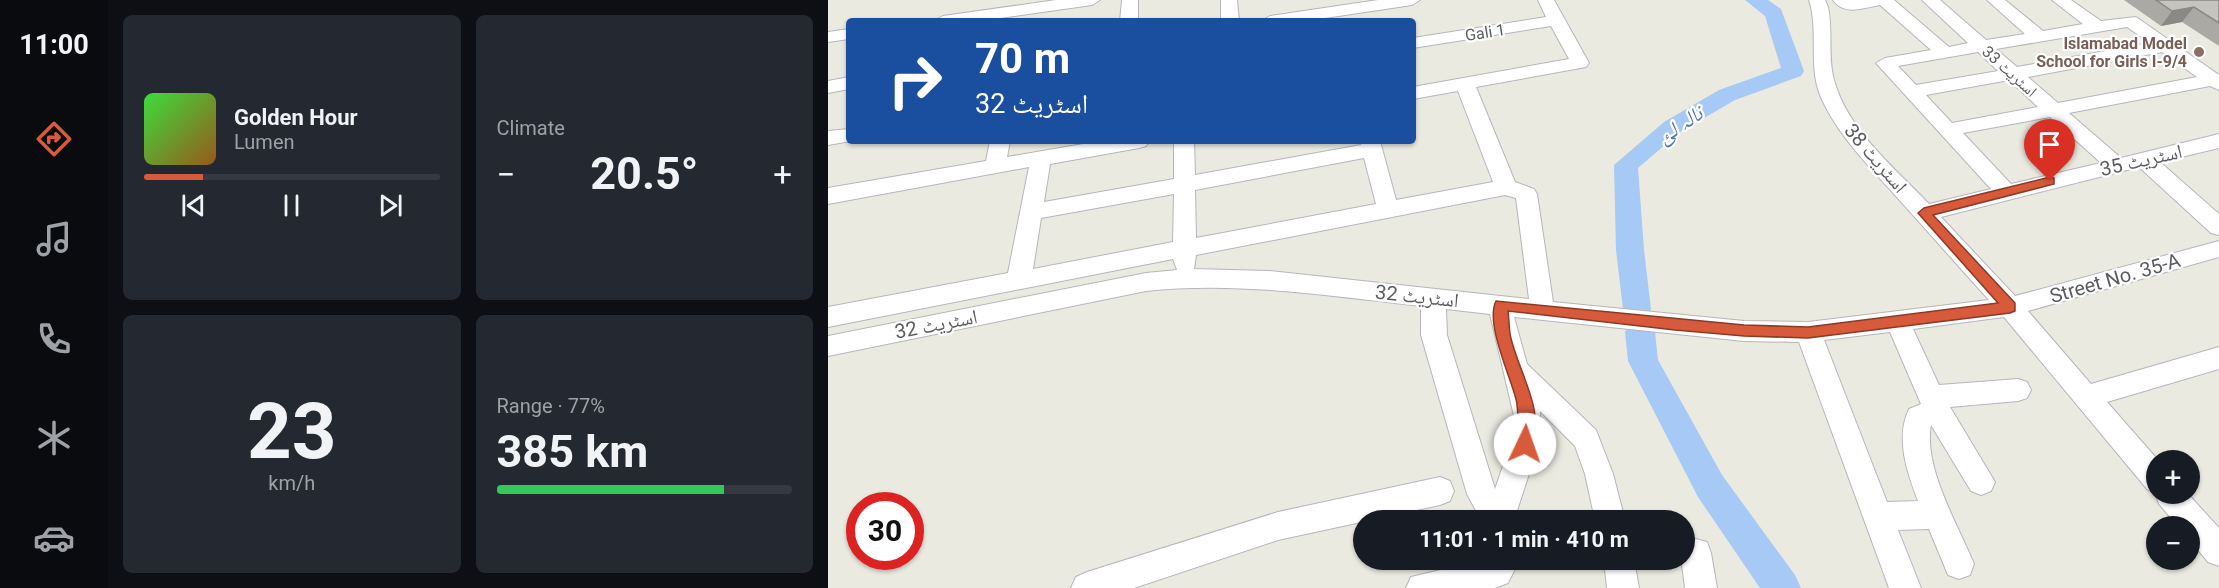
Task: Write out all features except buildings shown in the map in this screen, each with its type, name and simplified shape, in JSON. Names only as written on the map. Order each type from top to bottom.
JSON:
[{"type":"street","points":[[956,18],[1010,6],[1092,0]]},
{"type":"street","points":[[1129,18],[1130,0]]},
{"type":"street","points":[[1229,0],[1230,18]]},
{"type":"street","points":[[1310,18],[1336,16],[1412,0]]},
{"type":"street","points":[[1416,92],[1580,63],[1546,0]]},
{"type":"street","name":"اسٹریٹ 38","points":[[1817,0],[1822,64],[1828,93],[1841,117],[1862,145],[2010,307],[2146,467]]},
{"type":"street","points":[[1841,0],[1845,5],[1884,0],[1944,52]]},
{"type":"street","name":"اسٹریٹ 33","points":[[1930,0],[2116,166]]},
{"type":"street","points":[[1995,0],[2039,36]]},
{"type":"street","points":[[2060,0],[2097,26]]},
{"type":"street","name":"Gali 1","points":[[1416,43],[1557,20]]},
{"type":"street","points":[[2006,192],[1885,63],[2130,21],[2216,82]]},
{"type":"street","points":[[828,37],[846,34]]},
{"type":"street","points":[[1911,92],[2166,46]]},
{"type":"street","points":[[1947,130],[2216,82]]},
{"type":"street","points":[[828,87],[846,84]]},
{"type":"street","points":[[1465,84],[1506,187]]},
{"type":"street","points":[[828,138],[846,135]]},
{"type":"street","name":"اسٹریٹ 35","points":[[1924,213],[2219,141]]},
{"type":"street","points":[[995,166],[999,144]]},
{"type":"street","points":[[828,196],[1122,144]]},
{"type":"street","points":[[1184,144],[1185,278]]},
{"type":"street","points":[[1032,212],[1185,185],[1371,146],[1388,210]]},
{"type":"street","points":[[1019,280],[1041,158]]},
{"type":"street","points":[[2144,160],[2219,227]]},
{"type":"street","points":[[828,317],[1506,187],[1526,194],[1542,309]]},
{"type":"street","name":"Street No. 35-A","points":[[2010,307],[2219,249]]},
{"type":"street","name":"اسٹریٹ 32","points":[[828,346],[1146,282],[1185,278],[1269,280],[1744,331],[1808,332],[2010,307]]},
{"type":"street","points":[[1433,297],[1434,335],[1482,494],[1492,510]]},
{"type":"street","points":[[1501,304],[1503,335],[1525,401],[1528,430],[1521,459],[1502,510]]},
{"type":"street","points":[[1898,322],[1934,403],[1981,482]]},
{"type":"street","points":[[1808,332],[1905,588]]},
{"type":"street","points":[[2085,397],[2219,358]]},
{"type":"street","points":[[1515,368],[1586,439],[1599,474],[1608,510]]},
{"type":"street","points":[[1959,564],[1922,471],[1917,423],[1934,403],[2018,390]]},
{"type":"street","points":[[1087,588],[1278,526],[1440,491]]},
{"type":"street","points":[[2178,504],[2219,551]]},
{"type":"street","points":[[1878,516],[1940,515]]},
{"type":"street","points":[[1695,554],[1701,588]]},
{"type":"street","points":[[1422,588],[1473,582],[1499,570]]},
{"type":"street","points":[[1620,570],[1623,588]]},
{"type":"waterway","name":"نالہ لئ","points":[[1637,309],[1630,250],[1626,165],[1672,127],[1727,95],[1793,71],[1774,13],[1755,0]]},
{"type":"waterway","name":"نالہ لئ","points":[[1640,332],[1643,361],[1710,486],[1782,588]]},
{"type":"place","name":"Islamabad Model School for Girls I-9/4","points":[[2199,52]]},
{"type":"route","points":[[1525,444],[1528,430],[1525,401],[1503,335],[1501,304],[1675,325],[1744,331],[1808,332],[2010,307],[1924,213],[2050,181]]}]
